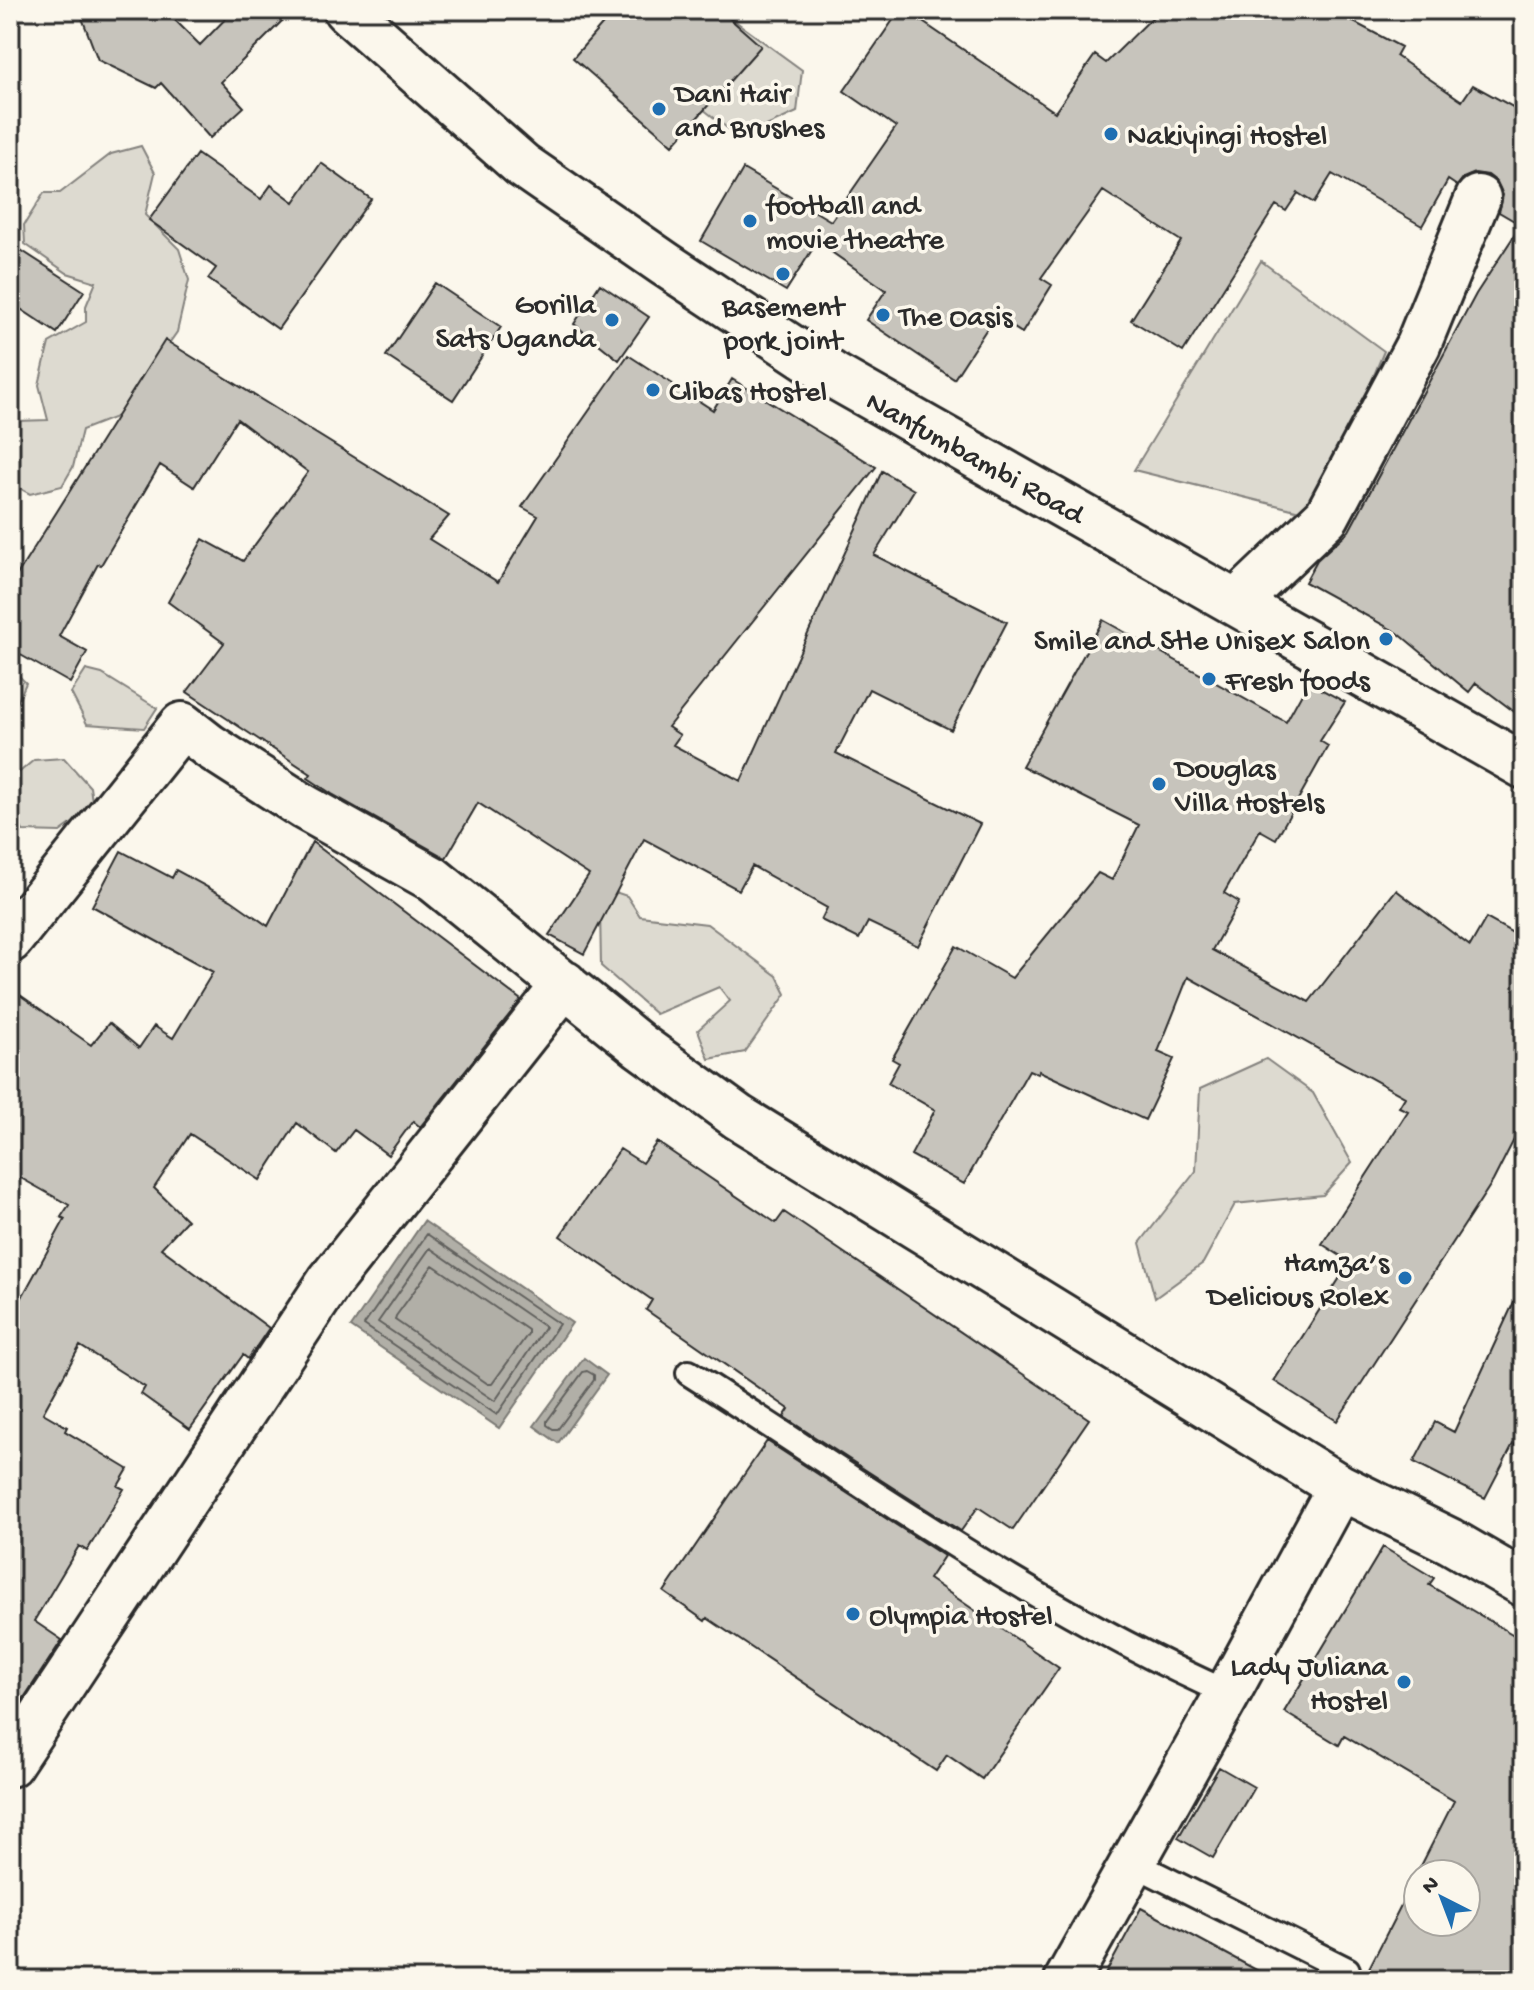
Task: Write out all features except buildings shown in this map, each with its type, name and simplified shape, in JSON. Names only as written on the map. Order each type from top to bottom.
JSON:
[{"type":"street","name":"Nanfumbambi Road","points":[[346,10],[522,165],[836,377],[1524,766]]},
{"type":"street","points":[[1237,602],[1327,516],[1418,345],[1478,198]]},
{"type":"street","points":[[10,940],[182,725],[304,807],[433,879],[640,1046],[738,1117],[1340,1487],[1450,1541],[1524,1584]]},
{"type":"street","points":[[10,1764],[330,1281],[565,984]]},
{"type":"street","points":[[1067,1980],[1340,1487]]},
{"type":"lane","points":[[689,1373],[1025,1588],[1135,1648],[1228,1693]]},
{"type":"lane","points":[[1133,1863],[1347,1970]]},
{"type":"shaded area","points":[[720,10],[802,70],[797,112],[740,138],[694,102]]},
{"type":"shaded area","points":[[141,146],[155,173],[145,215],[179,249],[189,280],[177,332],[118,416],[82,430],[73,467],[62,486],[30,494],[10,483],[10,432],[16,421],[48,420],[39,385],[49,343],[86,322],[86,306],[96,282],[67,273],[25,244],[24,225],[44,193],[60,193],[111,154]]},
{"type":"shaded area","points":[[1261,261],[1384,351],[1316,515],[1134,470]]},
{"type":"shaded area","points":[[10,667],[26,683],[10,719]]},
{"type":"shaded area","points":[[86,670],[102,674],[157,708],[144,728],[87,724],[71,693]]},
{"type":"shaded area","points":[[64,758],[90,787],[93,808],[60,832],[23,831],[10,806],[10,780],[34,760]]},
{"type":"shaded area","points":[[612,891],[627,896],[640,916],[707,924],[777,976],[786,994],[745,1052],[709,1059],[698,1030],[730,1001],[719,987],[656,1014],[601,966],[600,907]]},
{"type":"shaded area","points":[[1266,1059],[1313,1093],[1352,1163],[1323,1195],[1235,1204],[1203,1263],[1155,1298],[1140,1243],[1196,1171],[1200,1089]]},
{"type":"water","points":[[424,1221],[572,1323],[499,1428],[351,1327]]},
{"type":"water","points":[[584,1358],[607,1375],[558,1443],[534,1426]]},
{"type":"place","name":"Dani Hair and Brushes","points":[[659,109]]},
{"type":"place","name":"Nakiyingi Hostel","points":[[1111,134]]},
{"type":"place","name":"football and movie theatre","points":[[750,221]]},
{"type":"place","name":"Basement pork joint","points":[[783,274]]},
{"type":"place","name":"The Oasis","points":[[883,315]]},
{"type":"place","name":"Gorilla Sats Uganda","points":[[612,320]]},
{"type":"place","name":"Clibas Hostel","points":[[653,390]]},
{"type":"place","name":"Smile and Stle Unisex Salon","points":[[1386,639]]},
{"type":"place","name":"Fresh foods","points":[[1209,679]]},
{"type":"place","name":"Douglas Villa Hostels","points":[[1159,784]]},
{"type":"place","name":"Hamza’s Delicious Rolex","points":[[1405,1278]]},
{"type":"place","name":"Olympia Hostel","points":[[853,1614]]},
{"type":"place","name":"Lady Juliana Hostel","points":[[1404,1682]]}]
